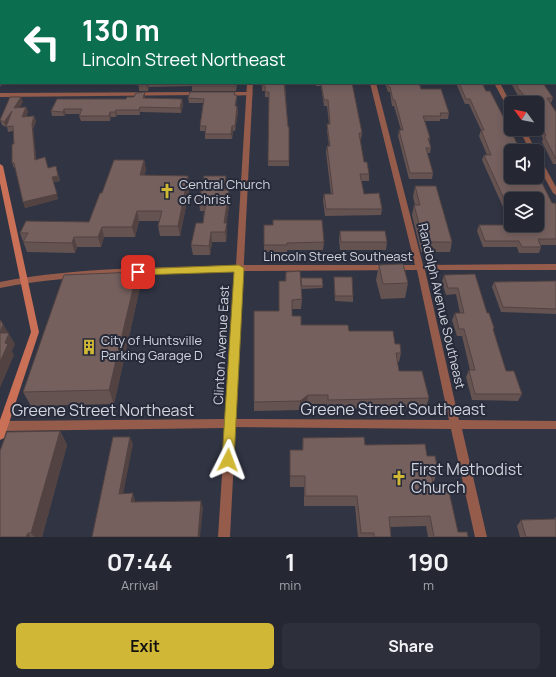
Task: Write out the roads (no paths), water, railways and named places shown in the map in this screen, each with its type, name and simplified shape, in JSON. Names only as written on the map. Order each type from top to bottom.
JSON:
[{"type":"main road","points":[[0,166],[35,332],[1,429]]},
{"type":"street","name":"Clinton Avenue East","points":[[224,537],[250,84]]},
{"type":"street","name":"Randolph Avenue Southeast","points":[[373,84],[420,268],[481,537]]},
{"type":"street","points":[[498,84],[504,96]]},
{"type":"street","points":[[0,95],[204,94]]},
{"type":"street","points":[[219,94],[250,94]]},
{"type":"street","points":[[544,171],[556,193]]},
{"type":"street","name":"Lincoln Street Southeast","points":[[0,285],[25,280],[72,275],[239,268],[556,266]]},
{"type":"street","name":"Greene Street Southeast","points":[[230,424],[556,425]]},
{"type":"street","name":"Greene Street Northeast","points":[[1,429],[230,424]]},
{"type":"place","name":"Central Church of Christ","points":[[167,191]]},
{"type":"place","name":"City of Huntsville Parking Garage D","points":[[89,347]]},
{"type":"place","name":"First Methodist Church","points":[[399,478]]}]
